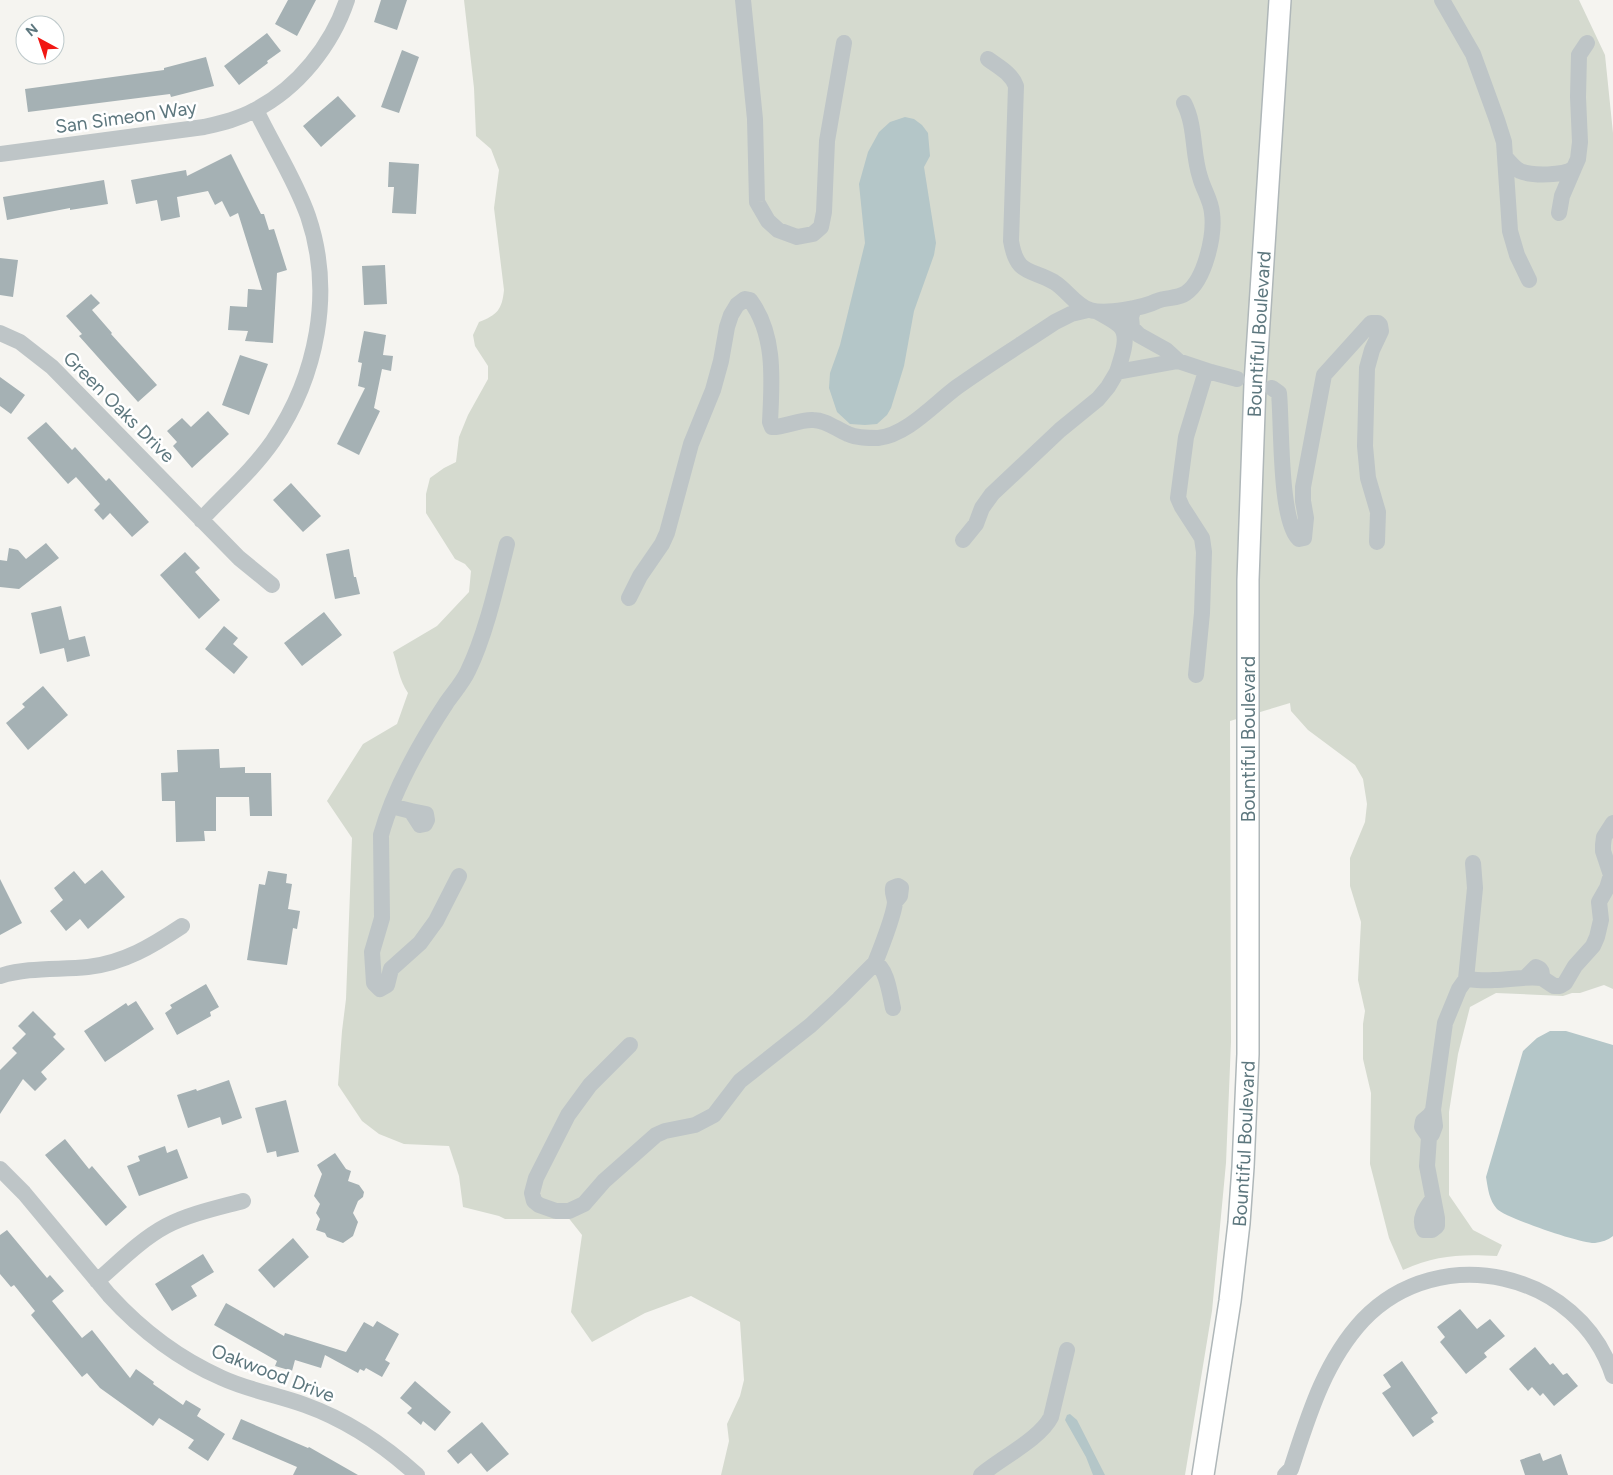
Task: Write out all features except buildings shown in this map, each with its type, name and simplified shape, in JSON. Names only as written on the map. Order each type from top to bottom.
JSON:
[{"type":"main road","name":"Bountiful Boulevard","points":[[1203,1475],[1230,1302],[1239,1223],[1244,1148],[1248,1054],[1248,580],[1255,384],[1280,0]]},
{"type":"street","name":"San Simeon Way","points":[[0,154],[204,128],[256,110],[278,96],[315,60],[343,13],[347,0]]},
{"type":"street","points":[[743,0],[755,119],[757,202],[768,221],[778,230],[797,237],[813,234],[821,226],[824,212],[827,141],[844,43]]},
{"type":"street","points":[[1442,0],[1473,54],[1504,142],[1510,230],[1517,254],[1529,280]]},
{"type":"street","points":[[1559,212],[1562,196],[1578,159],[1580,142],[1579,55],[1587,43]]},
{"type":"street","points":[[963,540],[976,524],[982,508],[992,494],[1060,430],[1098,399],[1108,387],[1117,372],[1125,335],[1119,324],[1080,304],[1053,282],[1028,271],[1019,264],[1013,255],[1011,241],[1016,86],[1013,79],[1007,73],[988,59]]},
{"type":"street","points":[[629,598],[640,576],[662,544],[667,533],[691,444],[713,390],[722,361],[729,321],[737,305],[745,299],[750,300],[756,308],[766,331],[771,358],[770,422],[772,427],[814,420],[829,424],[848,434],[862,438],[880,438],[899,432],[957,387],[1055,322],[1071,314],[1144,307],[1164,298],[1184,294],[1193,287],[1205,264],[1212,239],[1212,213],[1200,177],[1190,113],[1184,103]]},
{"type":"street","points":[[201,520],[254,463],[271,443],[286,420],[308,373],[318,326],[320,303],[319,273],[314,238],[295,184],[256,110]]},
{"type":"street","points":[[1505,157],[1519,171],[1531,173],[1558,174],[1570,172],[1574,168]]},
{"type":"street","points":[[1134,308],[1131,317],[1132,328],[1140,335],[1166,350],[1178,361],[1206,371],[1238,379]]},
{"type":"street","points":[[1272,388],[1279,393],[1283,488],[1291,522],[1299,539],[1304,538],[1306,529],[1303,487],[1324,375],[1371,323],[1378,322],[1381,331],[1372,350],[1365,384],[1365,446],[1368,478],[1378,512],[1377,542]]},
{"type":"street","name":"Green Oaks Drive","points":[[0,334],[20,342],[52,367],[239,558],[272,585]]},
{"type":"street","points":[[1117,372],[1178,361]]},
{"type":"street","points":[[1196,675],[1202,613],[1204,552],[1202,538],[1178,498],[1186,437],[1206,371]]},
{"type":"street","points":[[460,876],[436,921],[420,943],[391,969],[387,985],[380,989],[376,987],[374,983],[372,952],[382,918],[382,835],[391,806],[413,760],[447,702],[468,672],[493,599],[507,544]]},
{"type":"street","points":[[391,806],[410,811]]},
{"type":"street","points":[[1466,978],[1492,981],[1534,977],[1554,986],[1565,983],[1575,966],[1593,946],[1598,937],[1601,920],[1599,902],[1607,888],[1611,875],[1602,845],[1604,837],[1613,823]]},
{"type":"street","points":[[1432,1200],[1427,1166],[1429,1137],[1435,1126],[1433,1110],[1445,1023],[1459,989],[1466,978],[1475,888],[1473,863]]},
{"type":"street","points":[[630,1045],[590,1085],[568,1116],[536,1178],[532,1193],[534,1201],[539,1205],[556,1211],[569,1212],[584,1204],[604,1181],[656,1135],[665,1131],[696,1125],[714,1115],[740,1081],[811,1025],[875,963],[895,902]]},
{"type":"street","points":[[0,976],[17,971],[36,969],[90,967],[116,960],[147,949],[182,926]]},
{"type":"street","points":[[875,963],[880,965],[884,972],[893,1008]]},
{"type":"street","name":"Oakwood Drive","points":[[0,1169],[24,1193],[97,1281],[136,1322],[185,1358],[228,1380],[306,1405],[333,1417],[372,1440],[417,1475]]},
{"type":"street","points":[[97,1281],[143,1242],[167,1226],[203,1212],[243,1201]]},
{"type":"street","points":[[1289,1473],[1325,1375],[1349,1335],[1379,1306],[1412,1286],[1430,1280],[1448,1276],[1484,1275],[1501,1277],[1534,1288],[1564,1306],[1578,1319],[1600,1346],[1613,1376]]},
{"type":"street","points":[[981,1475],[994,1463],[1046,1425],[1051,1417],[1067,1350]]},
{"type":"shaded area","points":[[464,0],[1579,0],[1605,55],[1613,133],[1613,989],[1604,985],[1580,993],[1563,996],[1496,993],[1470,1007],[1458,1054],[1449,1112],[1449,1195],[1473,1230],[1502,1245],[1497,1256],[1471,1255],[1438,1258],[1403,1270],[1389,1238],[1370,1164],[1371,1093],[1363,1059],[1365,1011],[1358,980],[1361,922],[1350,886],[1350,858],[1365,822],[1367,804],[1363,779],[1355,765],[1308,730],[1291,711],[1290,703],[1230,721],[1231,1042],[1226,1163],[1212,1311],[1185,1475],[721,1475],[729,1441],[727,1424],[740,1396],[744,1380],[740,1322],[691,1296],[645,1313],[592,1342],[571,1312],[582,1235],[567,1216],[555,1219],[505,1219],[463,1207],[459,1176],[449,1146],[404,1144],[379,1134],[362,1121],[338,1085],[346,999],[352,838],[327,801],[363,744],[397,724],[408,693],[393,652],[437,626],[469,592],[471,571],[465,564],[455,559],[426,513],[426,494],[430,478],[456,462],[459,437],[468,415],[488,379],[488,366],[475,346],[473,335],[479,322],[498,311],[504,290],[494,208],[499,170],[491,149],[476,136],[474,88]]},
{"type":"shaded area","points":[[905,117],[914,119],[928,133],[930,156],[924,167],[936,243],[934,255],[914,311],[904,366],[891,408],[887,415],[877,424],[850,424],[837,412],[829,388],[830,373],[840,345],[865,243],[859,184],[868,152],[879,132],[890,122]]},
{"type":"shaded area","points":[[1550,1031],[1566,1031],[1613,1045],[1613,1236],[1600,1242],[1587,1242],[1544,1230],[1503,1213],[1492,1202],[1488,1190],[1486,1177],[1523,1051],[1537,1038]]},
{"type":"shaded area","points":[[1070,1414],[1077,1420],[1105,1475],[1093,1475],[1086,1457],[1065,1420],[1067,1415]]}]
